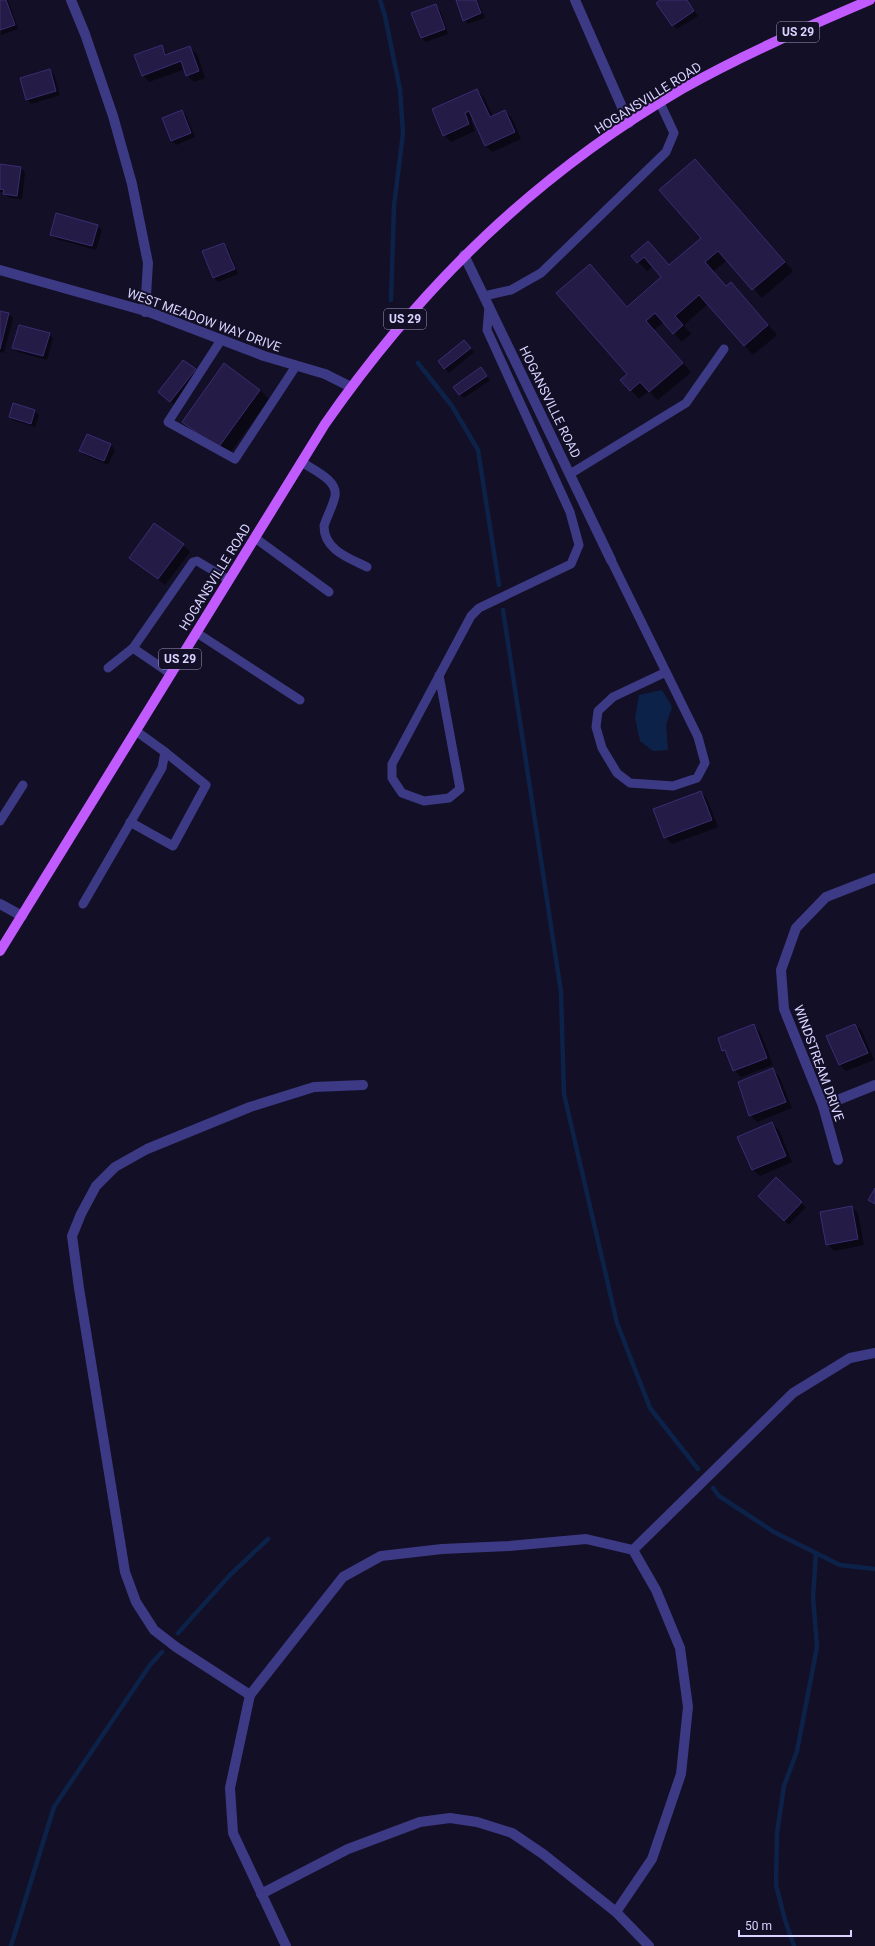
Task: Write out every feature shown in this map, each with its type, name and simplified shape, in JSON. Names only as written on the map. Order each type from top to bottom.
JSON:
[{"type":"main road","name":"HOGANSVILLE ROAD","points":[[0,951],[302,462],[351,386],[405,319],[464,255],[531,196],[585,154],[629,123],[660,103],[727,65],[870,0]]},
{"type":"street","points":[[71,0],[85,34],[113,116],[132,184],[148,263],[144,312]]},
{"type":"street","points":[[575,0],[629,123]]},
{"type":"street","name":"HOGANSVILLE ROAD","points":[[464,255],[612,560]]},
{"type":"street","name":"WEST MEADOW WAY DRIVE","points":[[0,270],[144,312],[149,312],[264,356],[325,374],[351,386]]},
{"type":"street","name":"WINDSTREAM DRIVE","points":[[838,1160],[823,1106],[784,1008],[781,970],[796,928],[826,898],[875,878]]},
{"type":"street","points":[[0,904],[22,916]]},
{"type":"street","points":[[250,1695],[176,1647],[154,1630],[136,1602],[125,1572],[80,1296],[72,1236],[81,1214],[96,1186],[115,1167],[147,1149],[250,1107],[314,1088],[363,1085]]},
{"type":"street","points":[[823,1106],[875,1085]]},
{"type":"street","points":[[633,1550],[792,1393],[850,1358],[875,1353]]},
{"type":"street","points":[[286,1946],[233,1833],[230,1788],[250,1695],[343,1576],[381,1556],[442,1549],[509,1546],[586,1539],[633,1550],[656,1590],[680,1648],[688,1707],[681,1774],[652,1858],[616,1912]]},
{"type":"street","points":[[261,1894],[348,1849],[420,1822],[450,1818],[477,1822],[512,1833],[543,1854],[616,1912],[649,1946]]},
{"type":"lane","points":[[484,296],[511,290],[541,273],[666,152],[674,133],[660,103]]},
{"type":"lane","points":[[440,675],[460,789],[449,798],[424,800],[402,793],[392,778],[392,764],[470,616],[479,608],[571,564],[579,545],[567,505],[487,330],[489,306]]},
{"type":"lane","points":[[221,340],[168,422],[235,459],[296,366]]},
{"type":"lane","points":[[570,474],[686,404],[724,349]]},
{"type":"lane","points":[[302,462],[333,484],[336,490],[335,497],[324,526],[324,532],[331,546],[339,553],[367,567]]},
{"type":"lane","points":[[254,538],[329,592]]},
{"type":"lane","points":[[612,560],[698,737],[705,763],[696,778],[673,786],[630,783],[617,773],[602,748],[596,728],[598,711],[613,698],[666,672]]},
{"type":"lane","points":[[108,668],[133,648],[193,562],[197,561],[229,580]]},
{"type":"lane","points":[[196,633],[300,700]]},
{"type":"lane","points":[[133,648],[171,674]]},
{"type":"lane","points":[[130,822],[173,846],[206,785],[136,731]]},
{"type":"lane","points":[[83,904],[162,768],[165,752]]},
{"type":"lane","points":[[0,821],[23,785]]},
{"type":"water","points":[[662,690],[672,707],[666,725],[668,750],[653,751],[640,741],[635,718],[639,695]]},
{"type":"building","points":[[0,0],[6,0],[15,25],[0,30]]},
{"type":"building","points":[[456,0],[476,0],[481,13],[463,21]]},
{"type":"building","points":[[660,0],[687,0],[694,11],[672,26],[656,3]]},
{"type":"building","points":[[436,4],[445,29],[421,38],[411,13]]},
{"type":"building","points":[[162,45],[165,55],[190,46],[199,71],[186,76],[181,61],[142,76],[134,55]]},
{"type":"building","points":[[50,69],[56,91],[26,100],[20,78]]},
{"type":"building","points":[[477,89],[490,117],[505,110],[515,132],[485,146],[469,111],[465,113],[469,124],[443,136],[432,109]]},
{"type":"building","points":[[182,110],[191,133],[171,141],[162,118]]},
{"type":"building","points":[[695,159],[785,262],[752,290],[718,251],[705,262],[726,286],[731,282],[768,325],[744,346],[699,295],[675,316],[683,325],[673,334],[655,313],[646,321],[683,363],[649,392],[640,382],[630,391],[620,380],[627,374],[556,293],[590,264],[627,307],[661,277],[644,257],[637,263],[631,256],[648,241],[669,265],[701,238],[659,190]]},
{"type":"building","points":[[0,164],[21,167],[17,196],[3,194],[4,190],[0,189]]},
{"type":"building","points":[[56,213],[98,225],[92,246],[50,235]]},
{"type":"building","points":[[224,243],[235,269],[213,278],[202,251]]},
{"type":"building","points":[[0,311],[9,313],[0,349]]},
{"type":"building","points":[[19,325],[50,333],[43,356],[12,348]]},
{"type":"building","points":[[464,340],[471,348],[444,369],[438,361]]},
{"type":"building","points":[[183,360],[196,369],[170,402],[158,392]]},
{"type":"building","points":[[224,363],[260,390],[218,448],[182,422]]},
{"type":"building","points":[[481,367],[487,376],[459,395],[453,387]]},
{"type":"building","points":[[13,403],[35,410],[31,424],[9,417]]},
{"type":"building","points":[[87,434],[111,444],[104,461],[79,451]]},
{"type":"building","points":[[154,523],[184,544],[158,579],[129,558]]},
{"type":"building","points":[[701,791],[712,820],[664,838],[653,809]]},
{"type":"building","points":[[754,1024],[767,1058],[733,1071],[725,1050],[722,1051],[718,1038]]},
{"type":"building","points":[[855,1024],[868,1053],[839,1065],[826,1036]]},
{"type":"building","points":[[773,1068],[786,1102],[749,1116],[738,1082]]},
{"type":"building","points":[[772,1122],[786,1156],[752,1170],[737,1137]]},
{"type":"building","points":[[776,1177],[802,1202],[784,1221],[758,1196]]},
{"type":"building","points":[[875,1188],[875,1204],[868,1200]]},
{"type":"building","points":[[852,1206],[858,1239],[826,1245],[820,1212]]},
{"type":"waterway","points":[[380,0],[385,16],[400,90],[403,133],[394,206],[391,300]]},
{"type":"waterway","points":[[418,363],[452,406],[478,450],[499,585]]},
{"type":"waterway","points":[[503,610],[561,992],[564,1094],[617,1323],[650,1408],[698,1469]]},
{"type":"waterway","points":[[713,1488],[719,1496],[774,1532],[840,1565],[875,1569]]},
{"type":"waterway","points":[[178,1633],[230,1575],[268,1539]]},
{"type":"waterway","points":[[794,1946],[785,1920],[776,1885],[777,1833],[784,1786],[797,1751],[817,1647],[813,1597],[816,1553]]},
{"type":"waterway","points":[[11,1946],[54,1807],[150,1665],[162,1652]]}]
